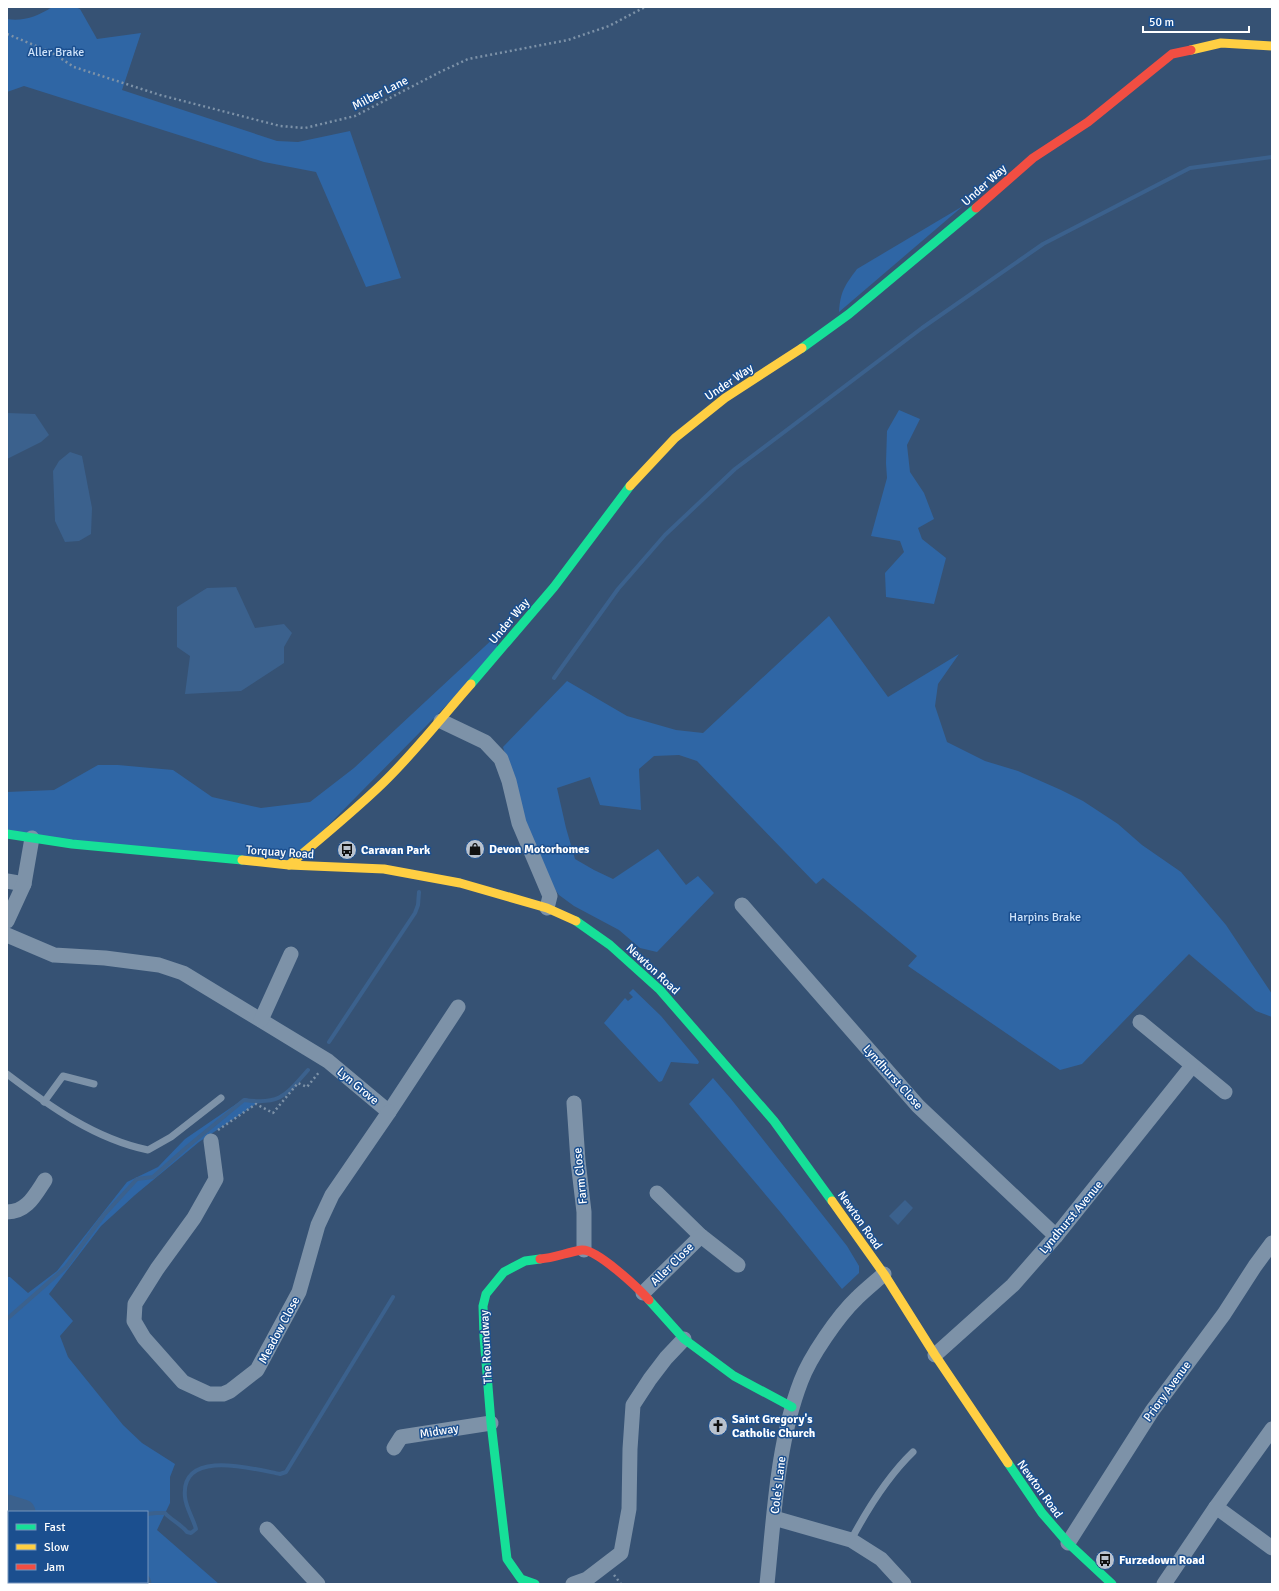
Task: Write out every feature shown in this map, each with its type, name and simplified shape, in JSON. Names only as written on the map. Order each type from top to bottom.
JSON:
[{"type":"street","name":"Under Way","points":[[289,866],[384,782],[441,721],[554,587],[628,489],[675,438],[725,398],[788,358],[849,314],[967,216],[1033,158],[1088,122],[1172,54],[1221,43],[1272,46]]},
{"type":"street","points":[[441,721],[485,742],[501,759],[509,781],[519,823],[550,896],[547,908]]},
{"type":"street","name":"Torquay Road","points":[[7,834],[72,844],[289,866],[384,869],[460,883],[547,908]]},
{"type":"street","points":[[7,921],[24,884],[32,838]]},
{"type":"street","points":[[7,881],[24,884]]},
{"type":"street","name":"Lyndhurst Close","points":[[742,905],[918,1106],[1056,1236]]},
{"type":"street","name":"Newton Road","points":[[547,908],[576,921],[595,934],[660,990],[774,1121],[884,1274],[935,1355],[1042,1514],[1068,1543],[1112,1584]]},
{"type":"street","name":"Lyn Grove","points":[[7,935],[54,956],[105,958],[159,965],[183,973],[328,1061],[389,1112],[458,1007]]},
{"type":"street","points":[[261,1020],[291,954]]},
{"type":"street","points":[[1140,1022],[1225,1092]]},
{"type":"street","name":"Lyndhurst Avenue","points":[[935,1355],[1013,1285],[1056,1236],[1192,1066]]},
{"type":"street","name":"Farm Close","points":[[574,1102],[578,1161],[584,1212],[584,1250]]},
{"type":"street","name":"Meadow Close","points":[[211,1141],[216,1179],[194,1218],[134,1304],[134,1321],[144,1338],[183,1382],[209,1394],[223,1394],[230,1391],[257,1370],[299,1292],[318,1226],[332,1195],[389,1112]]},
{"type":"street","points":[[7,1212],[12,1212],[28,1204],[45,1180]]},
{"type":"street","name":"Aller Close","points":[[657,1193],[701,1236],[738,1266]]},
{"type":"street","name":"Aller Close","points":[[643,1293],[701,1236]]},
{"type":"street","name":"Priory Avenue","points":[[1068,1543],[1152,1411],[1224,1314],[1255,1266],[1272,1243]]},
{"type":"street","points":[[584,1250],[599,1255],[643,1293],[684,1339],[734,1376],[792,1407]]},
{"type":"street","name":"The Roundway","points":[[535,1584],[518,1581],[507,1559],[491,1423],[483,1306],[486,1294],[504,1272],[525,1261],[553,1258],[584,1250]]},
{"type":"street","name":"Cole's Lane","points":[[767,1584],[782,1451],[792,1407],[801,1380],[818,1350],[855,1300],[884,1274]]},
{"type":"street","points":[[573,1584],[586,1579],[622,1553],[629,1509],[630,1449],[633,1405],[658,1369],[684,1339]]},
{"type":"street","name":"Midway","points":[[394,1448],[401,1437],[491,1423]]},
{"type":"street","points":[[1164,1584],[1272,1428]]},
{"type":"street","points":[[1216,1507],[1272,1548]]},
{"type":"street","points":[[774,1518],[851,1540],[881,1559],[904,1584]]},
{"type":"street","points":[[267,1529],[318,1584]]},
{"type":"lane","points":[[7,1074],[44,1102],[76,1122],[130,1147],[148,1150],[171,1137],[221,1098]]},
{"type":"lane","points":[[44,1102],[63,1076],[94,1084]]},
{"type":"lane","points":[[851,1540],[885,1484],[900,1465],[913,1452]]},
{"type":"path","name":"Milber Lane","points":[[7,34],[51,52],[74,67],[160,95],[280,126],[305,128],[355,116],[440,72],[468,60],[568,40],[609,26],[645,7]]},
{"type":"path","points":[[211,1141],[217,1131],[256,1104],[273,1113],[298,1083],[307,1087],[328,1061]]},
{"type":"green space","name":"Aller Brake","points":[[52,7],[75,7],[80,9],[97,39],[141,33],[122,90],[277,141],[298,142],[350,131],[401,278],[366,287],[316,172],[264,162],[24,86],[7,92],[7,19],[19,20],[30,18]]},
{"type":"green space","points":[[963,206],[839,312],[844,289],[857,269]]},
{"type":"green space","points":[[899,410],[920,419],[907,445],[910,472],[924,493],[934,519],[918,528],[922,539],[946,558],[934,604],[886,597],[885,573],[904,552],[900,541],[871,536],[887,478],[887,431]]},
{"type":"green space","name":"Harpins Brake","points":[[829,616],[888,697],[959,654],[938,684],[935,706],[947,742],[985,761],[1018,771],[1083,801],[1118,824],[1142,845],[1181,872],[1226,925],[1272,994],[1272,1017],[1256,1011],[1189,954],[1082,1064],[1060,1070],[908,966],[917,956],[823,878],[816,884],[697,761],[679,755],[654,756],[639,769],[641,810],[600,805],[590,777],[557,788],[566,828],[575,859],[613,879],[658,849],[686,885],[698,876],[714,893],[657,952],[640,948],[619,930],[574,906],[559,895],[548,880],[525,822],[503,747],[567,681],[627,716],[676,730],[703,733]]},
{"type":"green space","points":[[497,635],[497,654],[289,865],[7,834],[7,792],[54,790],[98,765],[118,765],[173,770],[212,797],[261,808],[310,802],[354,768]]},
{"type":"green space","points":[[633,989],[661,1016],[697,1059],[699,1062],[698,1064],[671,1062],[662,1081],[659,1082],[604,1023],[625,998],[628,1001],[633,997],[629,993]]},
{"type":"green space","points":[[713,1078],[847,1246],[859,1266],[859,1273],[842,1289],[781,1213],[689,1104]]},
{"type":"green space","points":[[245,1098],[259,1102],[199,1142],[135,1195],[101,1226],[49,1294],[73,1321],[60,1336],[68,1357],[123,1425],[142,1443],[175,1464],[170,1477],[170,1503],[157,1530],[219,1584],[7,1584],[7,1277],[10,1277],[28,1293],[57,1271],[127,1182],[158,1167],[185,1139]]},
{"type":"shaded area","points":[[7,413],[35,414],[49,435],[41,442],[7,459]]},
{"type":"shaded area","points":[[70,452],[82,456],[92,508],[91,534],[79,541],[65,542],[55,521],[53,471],[59,461]]},
{"type":"shaded area","points":[[236,587],[255,628],[284,624],[292,633],[284,647],[284,663],[241,691],[185,694],[190,656],[177,647],[177,607],[207,588]]},
{"type":"shaded area","points":[[905,1200],[913,1208],[898,1225],[889,1216]]},
{"type":"waterway","points":[[554,678],[618,589],[665,535],[735,469],[922,328],[1043,244],[1190,168],[1272,157]]},
{"type":"waterway","points":[[329,1042],[415,913],[418,905],[419,892]]},
{"type":"waterway","points":[[7,1319],[66,1267],[104,1215],[137,1179],[153,1177],[244,1100],[266,1101],[281,1097],[308,1070]]},
{"type":"waterway","points":[[148,1514],[165,1513],[187,1532],[191,1533],[196,1529],[185,1497],[187,1482],[194,1472],[206,1467],[221,1465],[237,1466],[280,1474],[286,1472],[393,1297]]},
{"type":"waterway","points":[[7,1507],[20,1511]]},
{"type":"traffic: fast","points":[[802,348],[849,314],[976,208]]},
{"type":"traffic: fast","points":[[471,684],[554,587],[630,486]]},
{"type":"traffic: fast","points":[[7,834],[72,844],[242,860]]},
{"type":"traffic: fast","points":[[576,921],[610,945],[660,990],[774,1121],[832,1201]]},
{"type":"traffic: fast","points":[[535,1584],[521,1579],[507,1559],[491,1423],[483,1306],[486,1294],[504,1272],[525,1261],[540,1259]]},
{"type":"traffic: fast","points":[[649,1300],[684,1339],[734,1376],[792,1407]]},
{"type":"traffic: fast","points":[[1008,1463],[1042,1513],[1068,1543],[1112,1584]]},
{"type":"traffic: slow","points":[[1191,50],[1221,43],[1272,46]]},
{"type":"traffic: slow","points":[[630,486],[675,438],[725,398],[802,348]]},
{"type":"traffic: slow","points":[[289,865],[349,815],[383,783],[417,747],[471,684]]},
{"type":"traffic: slow","points":[[242,860],[289,865],[384,869],[460,883],[547,908],[576,921]]},
{"type":"traffic: slow","points":[[832,1201],[884,1274],[935,1355],[1008,1463]]},
{"type":"traffic: jam","points":[[976,208],[1033,158],[1088,122],[1172,54],[1191,50]]},
{"type":"traffic: jam","points":[[540,1259],[582,1250],[589,1251],[617,1270],[649,1300]]},
{"type":"place","name":"Devon Motorhomes","points":[[475,849]]},
{"type":"place","name":"Caravan Park","points":[[347,850]]},
{"type":"place","name":"Saint Gregory's Catholic Church","points":[[718,1426]]},
{"type":"place","name":"Furzedown Road","points":[[1105,1560]]}]
